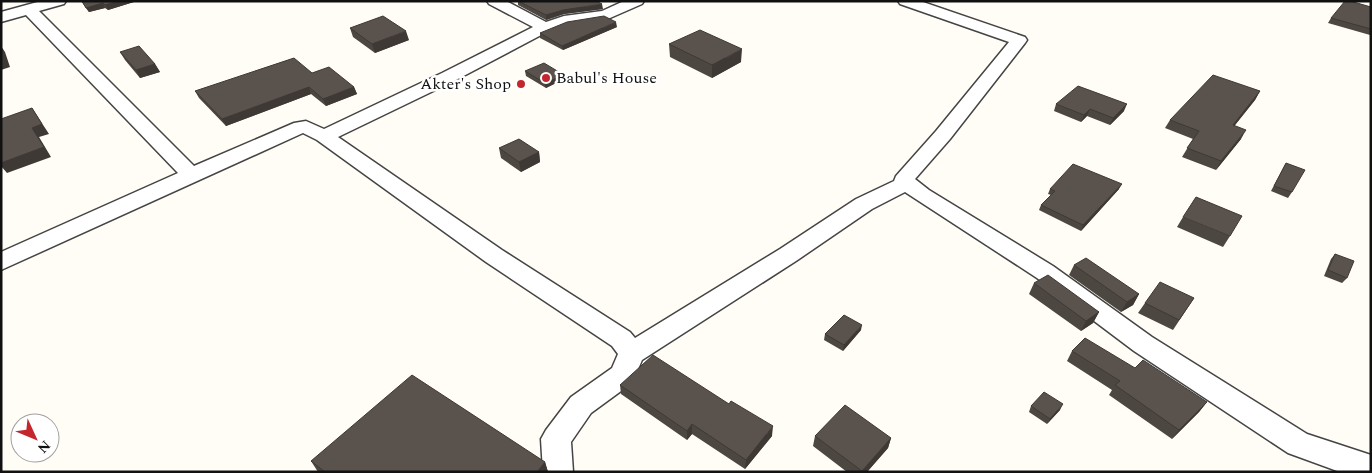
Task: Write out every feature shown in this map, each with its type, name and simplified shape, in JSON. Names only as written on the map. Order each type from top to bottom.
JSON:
[{"type":"street","points":[[1,17],[59,1]]},
{"type":"street","points":[[494,1],[546,28]]},
{"type":"street","points":[[324,136],[546,28],[564,21],[605,15],[637,1]]},
{"type":"street","points":[[905,1],[1019,40],[943,135],[903,180],[922,195],[988,234],[1045,272],[1143,344],[1298,444],[1371,469]]},
{"type":"street","points":[[29,9],[90,75],[144,126],[191,175]]},
{"type":"street","points":[[1,262],[191,175],[301,127],[306,127],[324,136],[494,256],[606,329],[621,340],[632,353]]},
{"type":"street","points":[[558,472],[556,439],[581,405],[622,375],[632,353],[788,255],[864,204],[907,183]]},
{"type":"building","points":[[82,1],[119,1],[86,8]]},
{"type":"building","points":[[518,1],[596,1],[602,4],[563,10],[546,15]]},
{"type":"building","points":[[1345,1],[1371,7],[1371,29],[1331,18]]},
{"type":"building","points":[[383,16],[406,31],[372,44],[350,28]]},
{"type":"building","points":[[604,16],[616,22],[562,46],[540,33],[567,22]]},
{"type":"building","points":[[700,30],[742,49],[712,65],[669,44]]},
{"type":"building","points":[[139,46],[155,64],[136,70],[120,52]]},
{"type":"building","points":[[294,58],[312,73],[329,67],[354,87],[323,99],[309,87],[222,119],[195,91]]},
{"type":"building","points":[[544,63],[564,75],[545,83],[525,71]]},
{"type":"building","points":[[1213,75],[1260,91],[1233,125],[1246,130],[1221,161],[1187,148],[1199,131],[1170,120]]},
{"type":"building","points":[[1078,86],[1127,104],[1113,118],[1090,109],[1084,115],[1056,104]]},
{"type":"building","points":[[32,108],[42,124],[32,128],[44,147],[1,163],[1,119]]},
{"type":"building","points":[[519,139],[539,152],[519,162],[499,148]]},
{"type":"building","points":[[1286,163],[1305,170],[1292,192],[1274,186]]},
{"type":"building","points":[[1073,164],[1122,184],[1083,225],[1041,205],[1055,191],[1050,189]]},
{"type":"building","points":[[1196,197],[1242,216],[1230,236],[1183,217]]},
{"type":"building","points":[[1335,254],[1354,261],[1347,278],[1328,270]]},
{"type":"building","points":[[1086,258],[1139,294],[1127,302],[1074,265]]},
{"type":"building","points":[[1048,275],[1099,312],[1086,321],[1034,283]]},
{"type":"building","points":[[1160,282],[1194,298],[1179,320],[1145,303]]},
{"type":"building","points":[[844,315],[862,325],[844,345],[825,334]]},
{"type":"building","points":[[1085,338],[1135,368],[1143,360],[1207,402],[1179,430],[1115,385],[1120,381],[1072,351]]},
{"type":"building","points":[[653,355],[729,404],[731,401],[773,426],[746,460],[692,424],[687,431],[620,385]]},
{"type":"building","points":[[412,375],[545,462],[537,472],[325,472],[311,461]]},
{"type":"building","points":[[1044,392],[1063,404],[1050,419],[1031,406]]},
{"type":"building","points":[[845,405],[891,438],[862,471],[815,436]]},
{"type":"place","name":"Babul's House","points":[[546,78]]},
{"type":"place","name":"Akter's Shop","points":[[521,84]]}]
